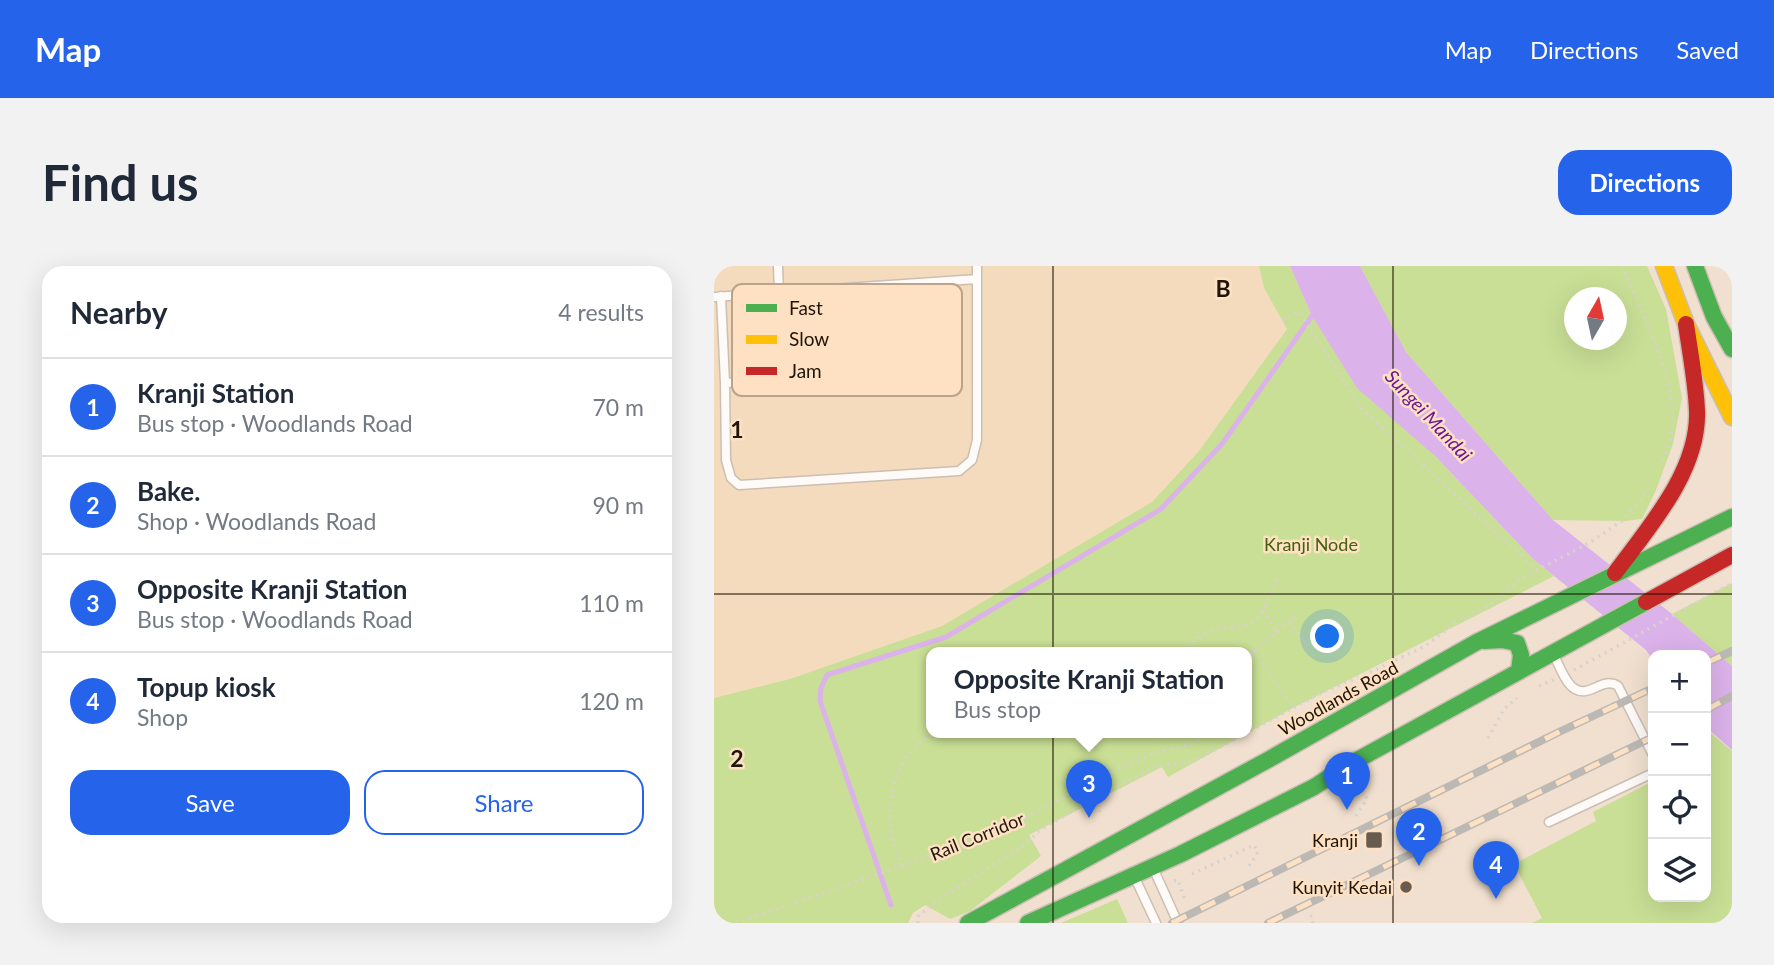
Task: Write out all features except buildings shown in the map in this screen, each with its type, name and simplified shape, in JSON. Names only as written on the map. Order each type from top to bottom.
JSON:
[{"type":"main road","points":[[1664,266],[1686,324],[1732,417]]},
{"type":"main road","points":[[1695,266],[1714,317],[1732,349]]},
{"type":"main road","points":[[1714,317],[1732,335]]},
{"type":"main road","points":[[1613,576],[1662,510],[1688,461],[1695,434],[1697,411],[1686,324]]},
{"type":"main road","name":"Woodlands Road","points":[[968,923],[1477,642],[1732,517]]},
{"type":"main road","points":[[1028,923],[1153,867],[1314,787],[1348,765],[1732,555]]},
{"type":"main road","points":[[1477,642],[1502,640],[1517,643],[1521,655],[1519,671]]},
{"type":"lane","points":[[778,266],[779,284]]},
{"type":"lane","points":[[718,297],[725,383],[726,460],[731,478],[739,485],[959,471],[972,460],[977,440],[976,266]]},
{"type":"lane","points":[[905,284],[977,279]]},
{"type":"lane","points":[[725,383],[732,383]]},
{"type":"lane","points":[[1552,652],[1573,688],[1590,690],[1613,682],[1618,686],[1648,745]]},
{"type":"lane","points":[[1549,822],[1648,775]]},
{"type":"lane","points":[[1153,867],[1178,923]]},
{"type":"lane","points":[[1134,875],[1156,923]]},
{"type":"path","points":[[1622,266],[1664,366],[1669,389],[1673,411],[1672,430],[1661,465]]},
{"type":"path","points":[[1282,320],[1299,312],[1362,409],[1537,570]]},
{"type":"path","points":[[1252,730],[1323,692],[1425,646],[1461,620],[1492,604],[1520,579],[1589,543],[1622,521],[1651,484]]},
{"type":"path","points":[[1189,647],[1204,634],[1218,628],[1241,627],[1253,621],[1263,610],[1278,577]]},
{"type":"path","points":[[1534,688],[1564,675],[1732,583]]},
{"type":"path","points":[[1263,610],[1277,632]]},
{"type":"path","points":[[1252,654],[1298,614]]},
{"type":"path","points":[[1289,622],[1308,645]]},
{"type":"path","points":[[1254,651],[1293,708]]},
{"type":"path","points":[[1488,738],[1504,709],[1523,692]]},
{"type":"path","points":[[902,866],[893,838],[891,809],[897,774],[908,754],[928,738]]},
{"type":"path","name":"Rail Corridor","points":[[736,923],[872,877],[1015,822],[1126,765],[1162,751],[1192,744],[1202,738]]},
{"type":"path","points":[[916,923],[917,917],[940,899],[1027,843],[1040,830],[1093,799],[1155,767],[1180,765],[1196,760],[1237,738]]},
{"type":"path","points":[[1348,765],[1367,799],[1356,816]]},
{"type":"path","points":[[1086,786],[1100,812]]},
{"type":"path","points":[[1027,843],[1035,841]]},
{"type":"path","points":[[1191,874],[1254,845],[1258,852],[1248,869]]},
{"type":"path","points":[[1182,890],[1185,900]]},
{"type":"path","points":[[1312,923],[1310,917],[1315,913]]},
{"type":"shaded area","points":[[714,266],[1259,266],[1264,288],[1287,329],[1199,451],[1152,502],[942,626],[790,679],[714,698]]},
{"type":"green space","name":"Kranji Node","points":[[1259,266],[1290,266],[1312,316],[1435,456],[1533,559],[1554,576],[1252,731],[1252,647],[926,647],[926,738],[1239,738],[1168,777],[1162,767],[1029,835],[1041,856],[970,911],[950,919],[925,905],[913,913],[908,923],[714,923],[714,698],[790,679],[942,626],[1152,502],[1199,451],[1287,329],[1264,288]]},
{"type":"green space","points":[[1360,266],[1647,266],[1666,309],[1682,398],[1673,444],[1656,490],[1642,519],[1553,520],[1406,352]]},
{"type":"green space","points":[[1732,583],[1732,666],[1672,614]]},
{"type":"green space","points":[[1711,733],[1732,751],[1732,923],[1532,923],[1542,918],[1514,864],[1596,821],[1593,812],[1648,784],[1648,902],[1711,902]]},
{"type":"green space","points":[[1117,899],[1128,923],[1061,923]]},
{"type":"water","name":"Sungei Mandai","points":[[1290,266],[1360,266],[1406,352],[1553,520],[1672,614],[1732,666],[1732,750],[1711,731],[1711,650],[1648,650],[1648,653],[1533,559],[1435,456],[1357,388],[1312,316]]},
{"type":"waterway","points":[[891,905],[820,701],[821,688],[827,675],[946,637],[1161,509],[1222,444],[1314,313]]},
{"type":"railway","points":[[1711,661],[1732,651]]},
{"type":"railway","points":[[1172,923],[1648,690]]},
{"type":"railway","points":[[1711,707],[1732,696]]},
{"type":"railway","points":[[1268,923],[1648,739]]},
{"type":"traffic: fast","points":[[1695,266],[1714,317],[1732,349]]},
{"type":"traffic: fast","points":[[968,923],[1266,761],[1477,642],[1732,517]]},
{"type":"traffic: fast","points":[[1028,923],[1181,854],[1314,787],[1348,765],[1646,602]]},
{"type":"traffic: fast","points":[[1484,641],[1517,643],[1521,655],[1519,671]]},
{"type":"traffic: slow","points":[[1664,266],[1686,324],[1732,417]]},
{"type":"traffic: jam","points":[[1615,573],[1670,497],[1690,455],[1697,411],[1686,324]]},
{"type":"traffic: jam","points":[[1646,602],[1732,555]]},
{"type":"place","name":"Kranji Station","points":[[1347,810]]},
{"type":"place","name":"Opposite Kranji Station","points":[[1089,818]]},
{"type":"place","name":"Kranji","points":[[1374,840]]},
{"type":"place","name":"Bake.","points":[[1419,866]]},
{"type":"place","name":"Kunyit Kedai","points":[[1406,887]]},
{"type":"place","name":"Topup kiosk","points":[[1496,899]]}]
